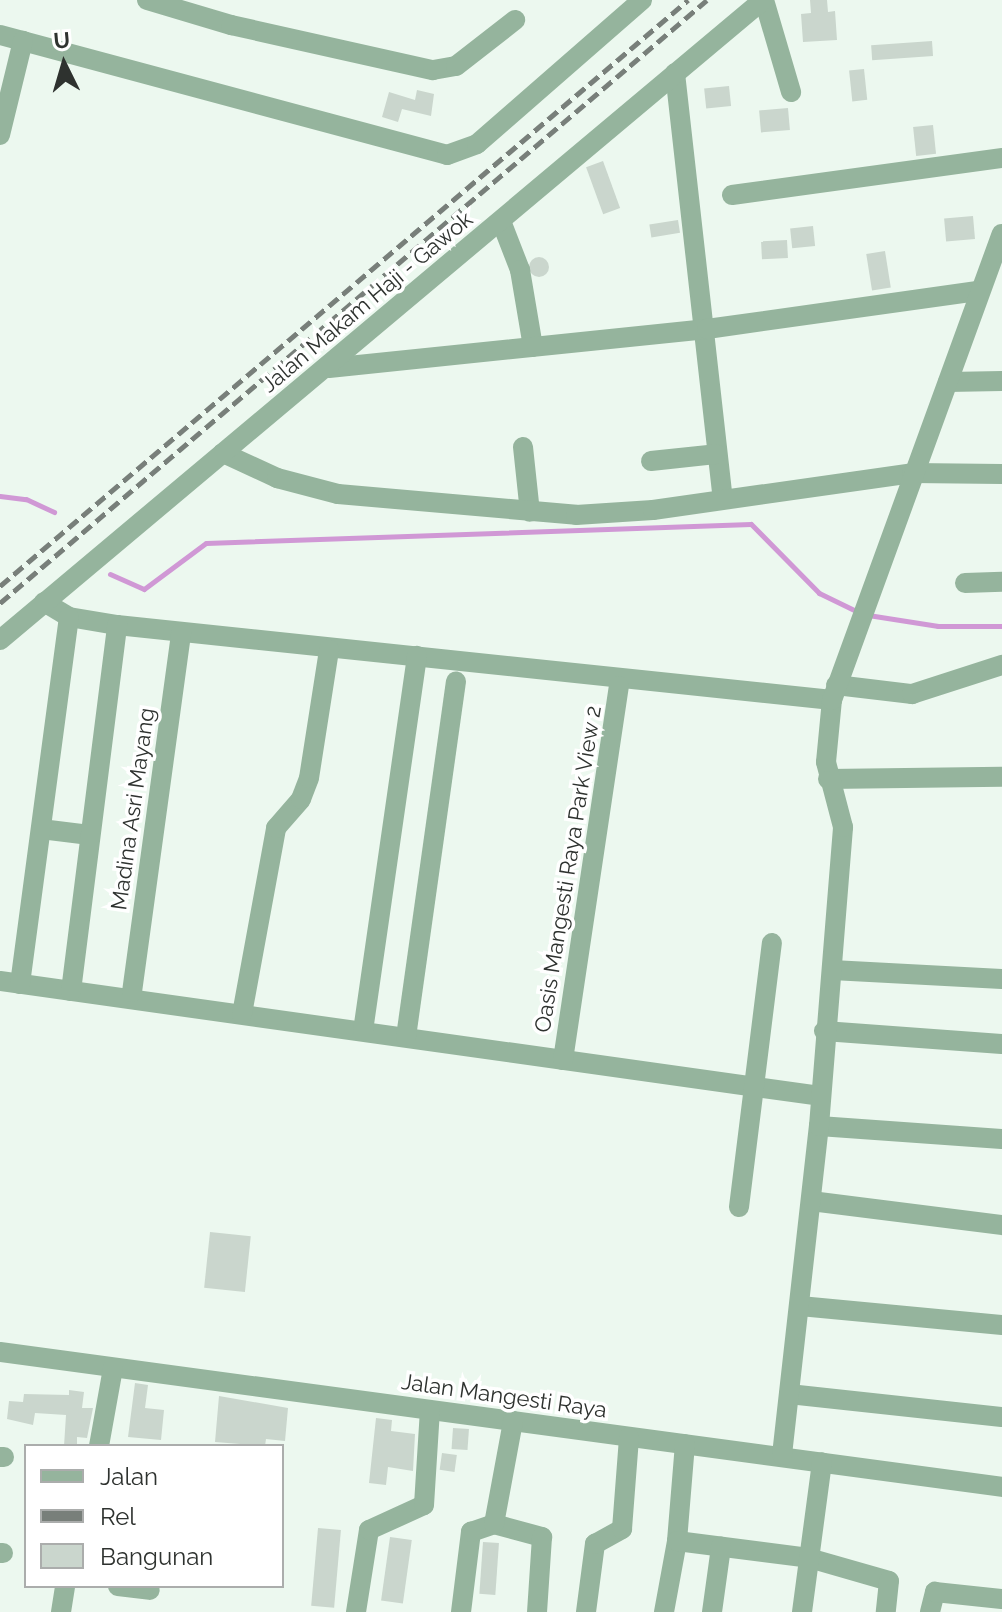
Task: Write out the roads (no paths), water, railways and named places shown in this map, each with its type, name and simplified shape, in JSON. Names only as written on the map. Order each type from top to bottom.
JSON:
[{"type":"street","points":[[147,0],[231,25],[433,70],[456,66],[515,20]]},
{"type":"street","points":[[0,35],[447,155],[477,144],[642,0]]},
{"type":"street","points":[[764,0],[791,92]]},
{"type":"street","name":"Jalan Makam Haji - Gawok","points":[[0,640],[104,549],[329,368],[764,0]]},
{"type":"street","points":[[0,135],[23,41]]},
{"type":"street","points":[[675,73],[707,329],[716,454],[723,499]]},
{"type":"street","points":[[732,195],[1002,158]]},
{"type":"street","points":[[501,221],[520,270],[533,347]]},
{"type":"street","points":[[782,1455],[819,1126],[824,1031],[832,970],[843,820],[828,779],[834,692],[948,382],[977,291],[1002,234]]},
{"type":"street","points":[[329,368],[707,329],[977,291]]},
{"type":"street","points":[[948,382],[1002,381]]},
{"type":"street","points":[[523,447],[530,512]]},
{"type":"street","points":[[223,453],[277,478],[338,494],[530,512],[615,514],[912,473],[1002,474]]},
{"type":"street","points":[[651,461],[716,454]]},
{"type":"street","points":[[965,583],[1002,582]]},
{"type":"street","points":[[44,602],[69,617],[117,625],[417,656],[834,692],[912,694],[1002,665]]},
{"type":"street","points":[[69,617],[41,829],[10,982],[820,1096]]},
{"type":"street","points":[[71,991],[117,625]]},
{"type":"street","name":"Madina Asri Mayang","points":[[132,992],[181,632]]},
{"type":"street","points":[[242,1014],[276,828],[301,799],[309,778],[329,650]]},
{"type":"street","points":[[363,1031],[417,656]]},
{"type":"street","points":[[406,1037],[456,682]]},
{"type":"street","name":"Oasis Mangesti Raya Park View 2","points":[[563,1060],[619,686]]},
{"type":"street","points":[[828,779],[1002,777]]},
{"type":"street","points":[[41,829],[90,835]]},
{"type":"street","points":[[739,1207],[772,943]]},
{"type":"street","points":[[832,970],[1002,979]]},
{"type":"street","points":[[824,1031],[1002,1044]]},
{"type":"street","points":[[819,1126],[1002,1139]]},
{"type":"street","points":[[811,1201],[1002,1225]]},
{"type":"street","points":[[800,1306],[1002,1325]]},
{"type":"street","name":"Jalan Mangesti Raya","points":[[0,1352],[1002,1487]]},
{"type":"street","points":[[99,1444],[113,1368]]},
{"type":"street","points":[[789,1394],[1002,1417]]},
{"type":"street","points":[[356,1612],[369,1530],[424,1505],[430,1410]]},
{"type":"street","points":[[494,1524],[513,1421]]},
{"type":"street","points":[[586,1612],[595,1544],[622,1529],[629,1437]]},
{"type":"street","points":[[664,1612],[677,1541],[685,1444]]},
{"type":"street","points":[[802,1612],[822,1462]]},
{"type":"street","points":[[461,1612],[471,1532],[494,1524],[542,1537],[537,1612]]},
{"type":"street","points":[[677,1541],[809,1558],[889,1581],[886,1612]]},
{"type":"street","points":[[712,1612],[721,1547]]},
{"type":"street","points":[[61,1612],[65,1588]]},
{"type":"street","points":[[134,1588],[150,1590]]},
{"type":"street","points":[[930,1612],[935,1592],[1002,1599]]},
{"type":"waterway","points":[[0,496],[26,499],[54,512]]},
{"type":"waterway","points":[[110,574],[144,589],[206,543],[751,524],[819,593],[858,612]]},
{"type":"waterway","points":[[868,615],[938,626],[1002,626]]},
{"type":"railway","points":[[0,586],[688,0]]},
{"type":"railway","points":[[0,603],[707,0]]}]
